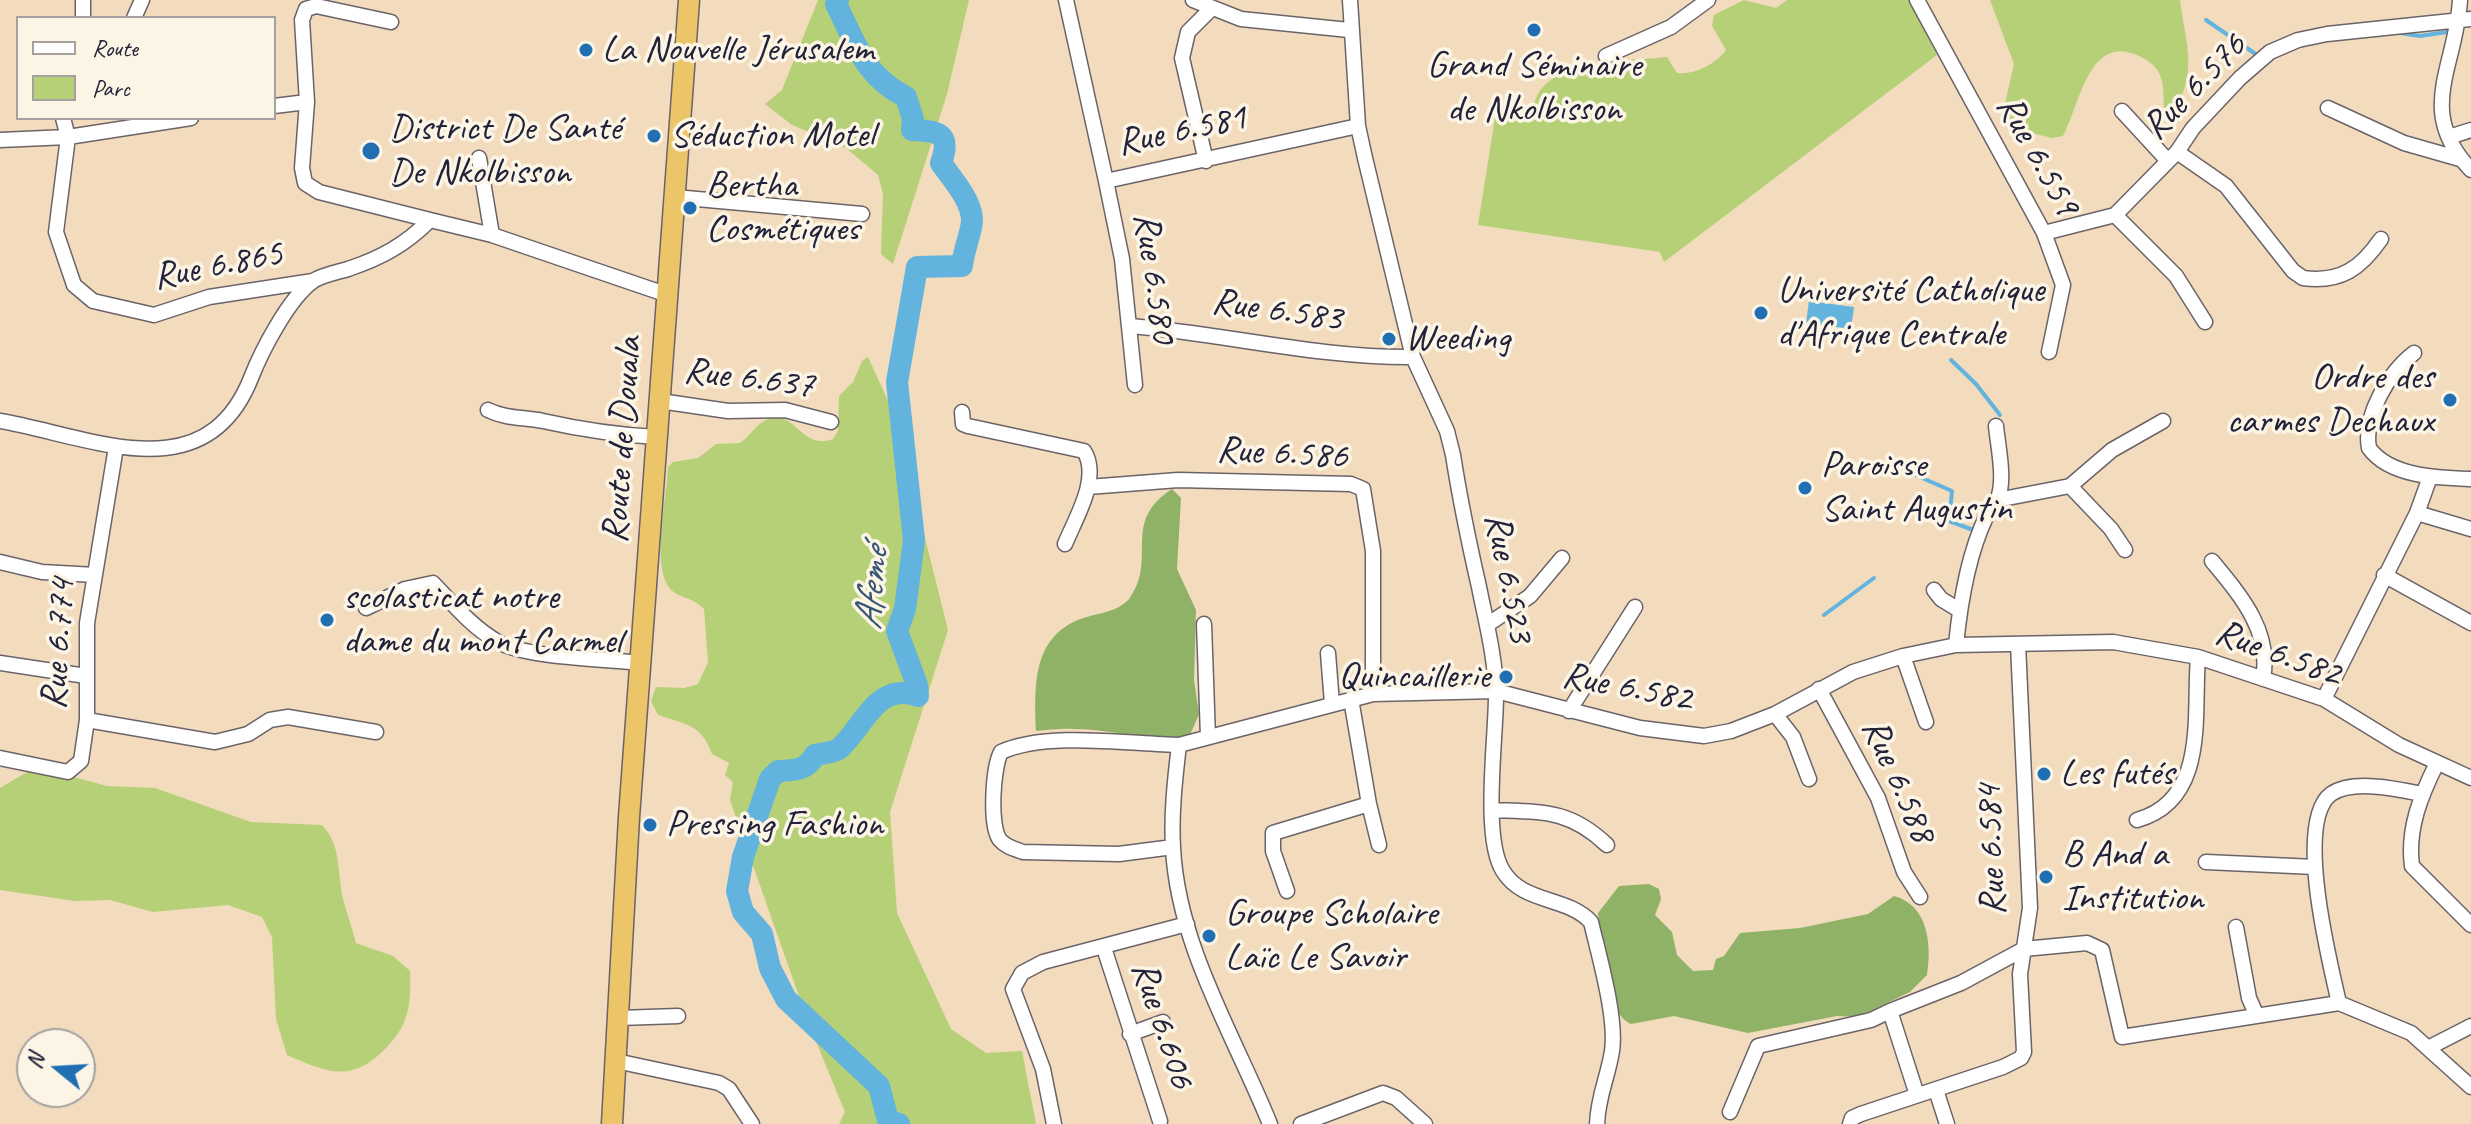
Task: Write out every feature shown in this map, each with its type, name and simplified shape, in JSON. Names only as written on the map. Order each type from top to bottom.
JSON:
[{"type":"highway","name":"Route de Douala","points":[[612,1124],[640,663],[689,0]]},
{"type":"street","name":"Rue 6.581","points":[[1066,0],[1106,181],[1358,126]]},
{"type":"street","points":[[1193,0],[1211,9],[1264,23],[1349,30]]},
{"type":"street","name":"Rue 6.523","points":[[1350,0],[1349,30],[1358,126],[1413,357],[1447,431],[1487,625],[1496,691],[1492,810],[1496,857],[1510,881],[1528,893],[1584,914],[1591,922],[1606,990],[1613,1050],[1598,1098],[1597,1124]]},
{"type":"street","points":[[1606,56],[1671,27],[1708,0]]},
{"type":"street","name":"Rue 6.559","points":[[1917,0],[2044,233],[2063,285],[2049,352]]},
{"type":"street","points":[[2460,0],[2465,19],[2440,93],[2440,115],[2460,159],[2471,170]]},
{"type":"street","points":[[391,22],[316,6],[306,9],[302,20],[307,102],[302,168],[305,183],[319,192],[492,235],[668,295]]},
{"type":"street","points":[[1206,161],[1182,58],[1188,32],[1211,9]]},
{"type":"street","name":"Rue 6.576","points":[[2115,215],[2172,157],[2193,128],[2270,52],[2298,40],[2327,34],[2465,19]]},
{"type":"street","points":[[276,106],[307,102]]},
{"type":"street","points":[[2328,108],[2404,143],[2460,159]]},
{"type":"street","points":[[2122,111],[2172,157],[2226,186],[2276,250],[2303,278],[2326,278],[2364,264],[2381,239]]},
{"type":"street","name":"Rue 6.865","points":[[64,120],[68,137],[56,232],[74,285],[93,301],[154,315],[209,297],[313,281],[384,257],[411,239],[430,220]]},
{"type":"street","points":[[0,140],[68,137],[96,125],[164,120]]},
{"type":"street","points":[[2449,137],[2471,130]]},
{"type":"street","points":[[479,158],[492,235]]},
{"type":"street","name":"Rue 6.580","points":[[1106,181],[1131,326],[1135,385]]},
{"type":"street","points":[[675,197],[862,214]]},
{"type":"street","points":[[2044,233],[2115,215],[2176,276],[2205,322]]},
{"type":"street","points":[[0,421],[116,447],[154,452],[223,425],[245,394],[270,334],[313,281]]},
{"type":"street","name":"Rue 6.583","points":[[1131,326],[1200,332],[1370,357],[1413,357]]},
{"type":"street","points":[[2414,353],[2386,385],[2368,441],[2369,448],[2382,462],[2430,477],[2471,479]]},
{"type":"street","name":"Rue 6.637","points":[[660,401],[728,411],[785,410],[831,422]]},
{"type":"street","points":[[488,410],[501,416],[541,420],[590,433],[657,437]]},
{"type":"street","points":[[962,412],[963,424],[968,426],[1084,451],[1089,466],[1088,487],[1065,544]]},
{"type":"street","points":[[1997,500],[2070,486],[2112,450],[2163,421]]},
{"type":"street","points":[[1956,645],[1959,610],[1980,535],[1997,500],[2000,475],[1996,426]]},
{"type":"street","name":"Rue 6.774","points":[[0,758],[68,772],[81,761],[87,720],[87,623],[116,447]]},
{"type":"street","points":[[2324,699],[2417,513],[2430,477]]},
{"type":"street","name":"Rue 6.586","points":[[1088,487],[1178,480],[1351,484],[1363,489],[1373,551],[1373,694]]},
{"type":"street","points":[[2070,486],[2111,529],[2125,550]]},
{"type":"street","points":[[2417,513],[2471,529]]},
{"type":"street","points":[[1487,625],[1530,596],[1562,558]]},
{"type":"street","points":[[2212,561],[2238,592],[2258,627],[2264,648],[2263,679]]},
{"type":"street","points":[[0,562],[42,572],[95,575]]},
{"type":"street","points":[[2384,575],[2471,623]]},
{"type":"street","points":[[366,608],[405,589],[433,583],[474,626],[501,644],[555,654],[640,663]]},
{"type":"street","points":[[1934,590],[1941,599],[1959,610]]},
{"type":"street","points":[[1569,711],[1635,607]]},
{"type":"street","points":[[1204,624],[1208,737]]},
{"type":"street","name":"Rue 6.582","points":[[1173,847],[1119,854],[1023,852],[1010,847],[999,838],[995,822],[995,771],[1001,752],[1061,742],[1179,745],[1373,694],[1496,691],[1640,728],[1704,736],[1731,731],[1775,714],[1853,672],[1903,656],[1956,645],[2113,642],[2198,657],[2324,699],[2399,745],[2471,778]]},
{"type":"street","name":"Rue 6.584","points":[[1936,1090],[2003,1067],[2021,1058],[2024,1052],[2020,974],[2029,898],[2018,644]]},
{"type":"street","points":[[1328,653],[1332,704]]},
{"type":"street","points":[[1903,656],[1926,722]]},
{"type":"street","points":[[2137,820],[2167,805],[2192,763],[2198,657]]},
{"type":"street","points":[[0,663],[86,676]]},
{"type":"street","name":"Rue 6.588","points":[[1819,689],[1878,798],[1904,872],[1920,897]]},
{"type":"street","points":[[1351,699],[1379,845]]},
{"type":"street","points":[[1775,714],[1793,737],[1809,779]]},
{"type":"street","points":[[87,720],[215,742],[248,734],[270,720],[288,717],[376,732]]},
{"type":"street","points":[[1179,745],[1173,847],[1187,924],[1205,977],[1270,1124]]},
{"type":"street","points":[[2437,763],[2422,794],[2412,834],[2412,866],[2471,925]]},
{"type":"street","points":[[2339,1003],[2321,929],[2315,867],[2317,827],[2330,795],[2345,788],[2422,794]]},
{"type":"street","points":[[1287,891],[1273,851],[1273,833],[1369,804]]},
{"type":"street","points":[[1492,810],[1551,812],[1589,828],[1607,845]]},
{"type":"street","points":[[2206,862],[2315,867]]},
{"type":"street","points":[[1054,1124],[1043,1069],[1013,989],[1022,973],[1033,966],[1187,924]]},
{"type":"street","points":[[2236,927],[2249,998],[2256,1014]]},
{"type":"street","points":[[1730,1112],[1758,1046],[1871,1020],[1961,983],[2024,949],[2087,943],[2098,947],[2122,1037],[2339,1003],[2411,1033],[2471,1087]]},
{"type":"street","name":"Rue 6.606","points":[[1104,948],[1160,1121]]},
{"type":"street","points":[[1890,1011],[1917,1095]]},
{"type":"street","points":[[619,1018],[678,1016]]},
{"type":"street","points":[[1130,1034],[1163,1022]]},
{"type":"street","points":[[2428,1048],[2471,1026]]},
{"type":"street","points":[[616,1061],[719,1083],[729,1089],[752,1124]]},
{"type":"street","points":[[1850,1124],[1852,1118],[1861,1114],[1936,1090],[1947,1124]]},
{"type":"street","points":[[1301,1124],[1383,1093],[1396,1098],[1425,1124]]},
{"type":"green space","points":[[818,0],[969,0],[947,94],[893,264],[881,254],[883,194],[878,175],[846,148],[792,125],[765,104],[782,90]]},
{"type":"green space","points":[[1744,0],[1776,8],[1787,0],[1909,0],[1937,55],[1664,262],[1660,252],[1478,225],[1496,111],[1533,116],[1537,97],[1548,83],[1584,66],[1667,57],[1677,73],[1704,68],[1726,50],[1712,26],[1714,15]]},
{"type":"green space","points":[[1990,0],[2180,0],[2188,70],[2174,113],[2164,108],[2163,84],[2155,67],[2141,57],[2123,51],[2109,54],[2098,62],[2081,90],[2063,136],[2052,138],[2008,127],[2002,117],[2014,64]]},
{"type":"green space","points":[[868,357],[894,414],[948,630],[890,812],[897,913],[951,1029],[986,1053],[1022,1051],[1036,1124],[839,1124],[845,1112],[808,1022],[730,800],[733,782],[725,775],[729,763],[712,754],[698,731],[658,715],[651,701],[656,687],[684,688],[698,684],[708,662],[704,609],[671,590],[663,575],[661,545],[668,467],[673,462],[698,458],[716,444],[740,443],[761,423],[775,418],[791,423],[812,439],[833,439],[838,431],[839,396],[853,382],[862,361]]},
{"type":"green space","points":[[1172,489],[1181,498],[1177,569],[1196,610],[1194,680],[1199,714],[1190,735],[1146,737],[1089,730],[1036,731],[1037,675],[1048,644],[1074,622],[1115,609],[1128,600],[1138,582],[1143,527],[1148,514],[1157,501]]},
{"type":"green space","points":[[52,771],[107,786],[155,788],[251,822],[322,825],[336,851],[343,899],[356,943],[393,956],[410,971],[408,1012],[401,1029],[388,1046],[364,1066],[340,1072],[316,1067],[287,1055],[276,1019],[272,937],[262,917],[228,905],[153,912],[110,900],[75,901],[0,890],[0,788],[27,772]]},
{"type":"green space","points":[[1649,884],[1659,889],[1661,899],[1655,915],[1672,932],[1677,955],[1693,971],[1713,970],[1716,959],[1724,956],[1740,933],[1800,928],[1868,914],[1894,896],[1914,908],[1921,917],[1928,939],[1927,975],[1910,992],[1857,1017],[1837,1016],[1748,1033],[1674,1016],[1631,1024],[1622,1017],[1609,991],[1598,913],[1619,886]]},
{"type":"water","points":[[1809,301],[1854,307],[1851,329],[1806,323]]},
{"type":"waterway","name":"Afemé","points":[[838,0],[836,4],[863,58],[880,79],[906,97],[913,119],[912,130],[936,133],[944,140],[941,163],[965,198],[972,225],[962,266],[917,267],[897,382],[914,540],[905,609],[897,631],[917,685],[918,696],[904,693],[882,700],[840,748],[815,755],[800,769],[778,771],[770,779],[743,857],[737,891],[743,912],[762,934],[770,968],[786,999],[879,1086],[888,1120],[899,1124]]},
{"type":"waterway","points":[[2206,20],[2260,57]]},
{"type":"waterway","points":[[2400,33],[2420,36],[2447,32]]},
{"type":"waterway","points":[[1951,360],[1976,384],[2000,415]]},
{"type":"waterway","points":[[1888,458],[1913,474],[1952,491],[1949,521],[1976,531]]},
{"type":"waterway","points":[[1824,615],[1874,578]]},
{"type":"place","name":"Grand Séminaire de Nkolbisson","points":[[1534,30]]},
{"type":"place","name":"La Nouvelle Jérusalem","points":[[586,50]]},
{"type":"place","name":"Séduction Motel","points":[[654,136]]},
{"type":"place","name":"District De Santé De Nkolbisson","points":[[371,151]]},
{"type":"place","name":"Bertha Cosmétiques","points":[[690,208]]},
{"type":"place","name":"Université Catholique d'Afrique Centrale","points":[[1761,313]]},
{"type":"place","name":"Weeding","points":[[1389,339]]},
{"type":"place","name":"Ordre des carmes Dechaux","points":[[2450,400]]},
{"type":"place","name":"Paroisse Saint Augustin","points":[[1805,488]]},
{"type":"place","name":"scolasticat notre dame du mont Carmel","points":[[327,620]]},
{"type":"place","name":"Quincaillerie","points":[[1506,677]]},
{"type":"place","name":"Les futés","points":[[2044,774]]},
{"type":"place","name":"Pressing Fashion","points":[[650,825]]},
{"type":"place","name":"B And a Institution","points":[[2046,877]]},
{"type":"place","name":"Groupe Scholaire Laïc Le Savoir","points":[[1209,936]]}]
